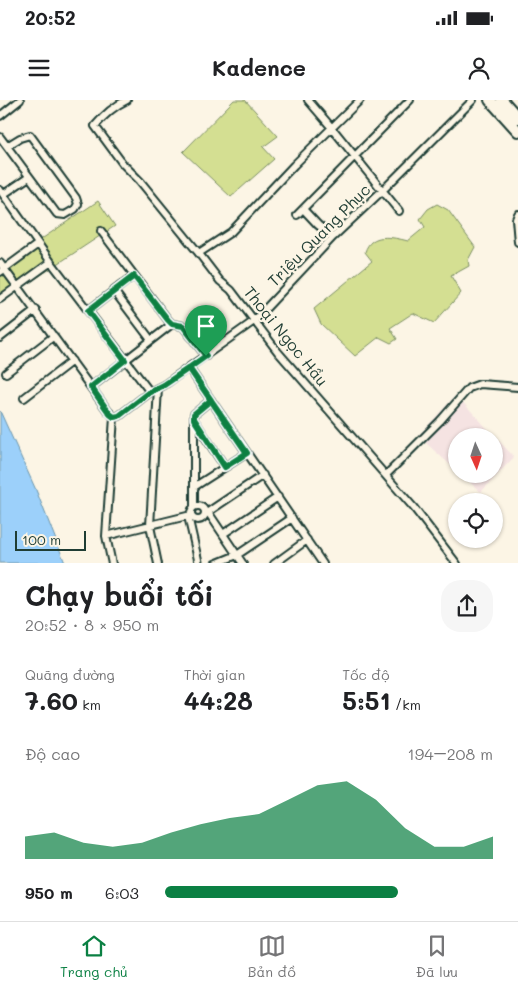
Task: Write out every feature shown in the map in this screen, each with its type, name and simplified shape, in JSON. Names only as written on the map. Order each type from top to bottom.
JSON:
[{"type":"highway","points":[[490,100],[518,131]]},
{"type":"highway","points":[[502,100],[518,118]]},
{"type":"street","points":[[0,116],[19,100]]},
{"type":"street","name":"Thoại Ngọc Hầu","points":[[127,100],[103,115],[95,126],[123,164],[140,181],[220,281],[231,290],[303,382],[414,508],[456,563]]},
{"type":"street","points":[[308,100],[399,211]]},
{"type":"street","points":[[199,253],[231,232],[360,100]]},
{"type":"street","points":[[297,215],[410,100]]},
{"type":"street","name":"Triệu Quang Phục","points":[[114,417],[119,416],[150,392],[189,368],[254,321],[333,237],[473,100]]},
{"type":"street","points":[[0,137],[59,216],[65,215],[77,206],[76,198],[30,135],[20,138],[7,146]]},
{"type":"street","points":[[29,176],[2,192],[51,262],[150,392]]},
{"type":"street","points":[[303,209],[333,237]]},
{"type":"street","points":[[518,214],[516,219],[518,242]]},
{"type":"street","points":[[101,231],[172,324],[183,326],[206,356]]},
{"type":"street","points":[[2,270],[38,244]]},
{"type":"street","points":[[0,299],[51,262]]},
{"type":"street","points":[[0,263],[2,270],[18,286],[114,417],[106,536],[112,563]]},
{"type":"street","points":[[88,311],[134,276]]},
{"type":"street","points":[[114,291],[151,340]]},
{"type":"street","points":[[0,338],[36,310]]},
{"type":"street","points":[[91,387],[172,324]]},
{"type":"street","points":[[6,373],[54,336]]},
{"type":"street","points":[[24,398],[72,361]]},
{"type":"street","points":[[189,368],[322,563]]},
{"type":"street","points":[[386,475],[440,421],[469,388],[480,384],[518,387]]},
{"type":"street","points":[[158,388],[150,526],[158,563]]},
{"type":"street","points":[[199,563],[190,516],[194,507],[194,414],[211,400]]},
{"type":"street","points":[[194,419],[225,467]]},
{"type":"street","points":[[194,487],[247,453]]},
{"type":"street","points":[[106,536],[190,516],[198,520],[263,475]]},
{"type":"street","points":[[223,534],[278,497]]},
{"type":"street","points":[[194,507],[200,506],[204,510],[242,563]]},
{"type":"street","points":[[217,563],[237,555],[292,518]]},
{"type":"street","points":[[275,563],[307,540]]},
{"type":"shaded area","points":[[456,395],[487,428],[448,428],[448,463],[418,436]]},
{"type":"shaded area","points":[[503,445],[514,457],[503,469]]},
{"type":"shaded area","points":[[470,483],[489,483],[481,492]]},
{"type":"green space","points":[[234,100],[245,100],[278,136],[263,147],[274,159],[231,197],[183,152]]},
{"type":"green space","points":[[98,201],[115,226],[0,302],[0,267]]},
{"type":"green space","points":[[437,204],[448,210],[475,247],[468,260],[469,266],[451,276],[461,293],[434,323],[413,313],[390,328],[397,339],[391,343],[379,337],[355,356],[321,324],[314,309],[372,261],[365,252],[372,241],[389,237],[408,241],[425,227],[420,219],[428,209]]},
{"type":"water","points":[[0,411],[36,490],[65,563],[0,563]]},
{"type":"route","points":[[206,356],[183,326],[172,324],[168,320],[134,276],[88,311],[125,360],[91,387],[110,414],[114,417],[119,416],[150,392],[189,368],[211,400],[247,453],[225,467],[194,419],[194,414],[211,400],[189,368],[206,356]]}]
